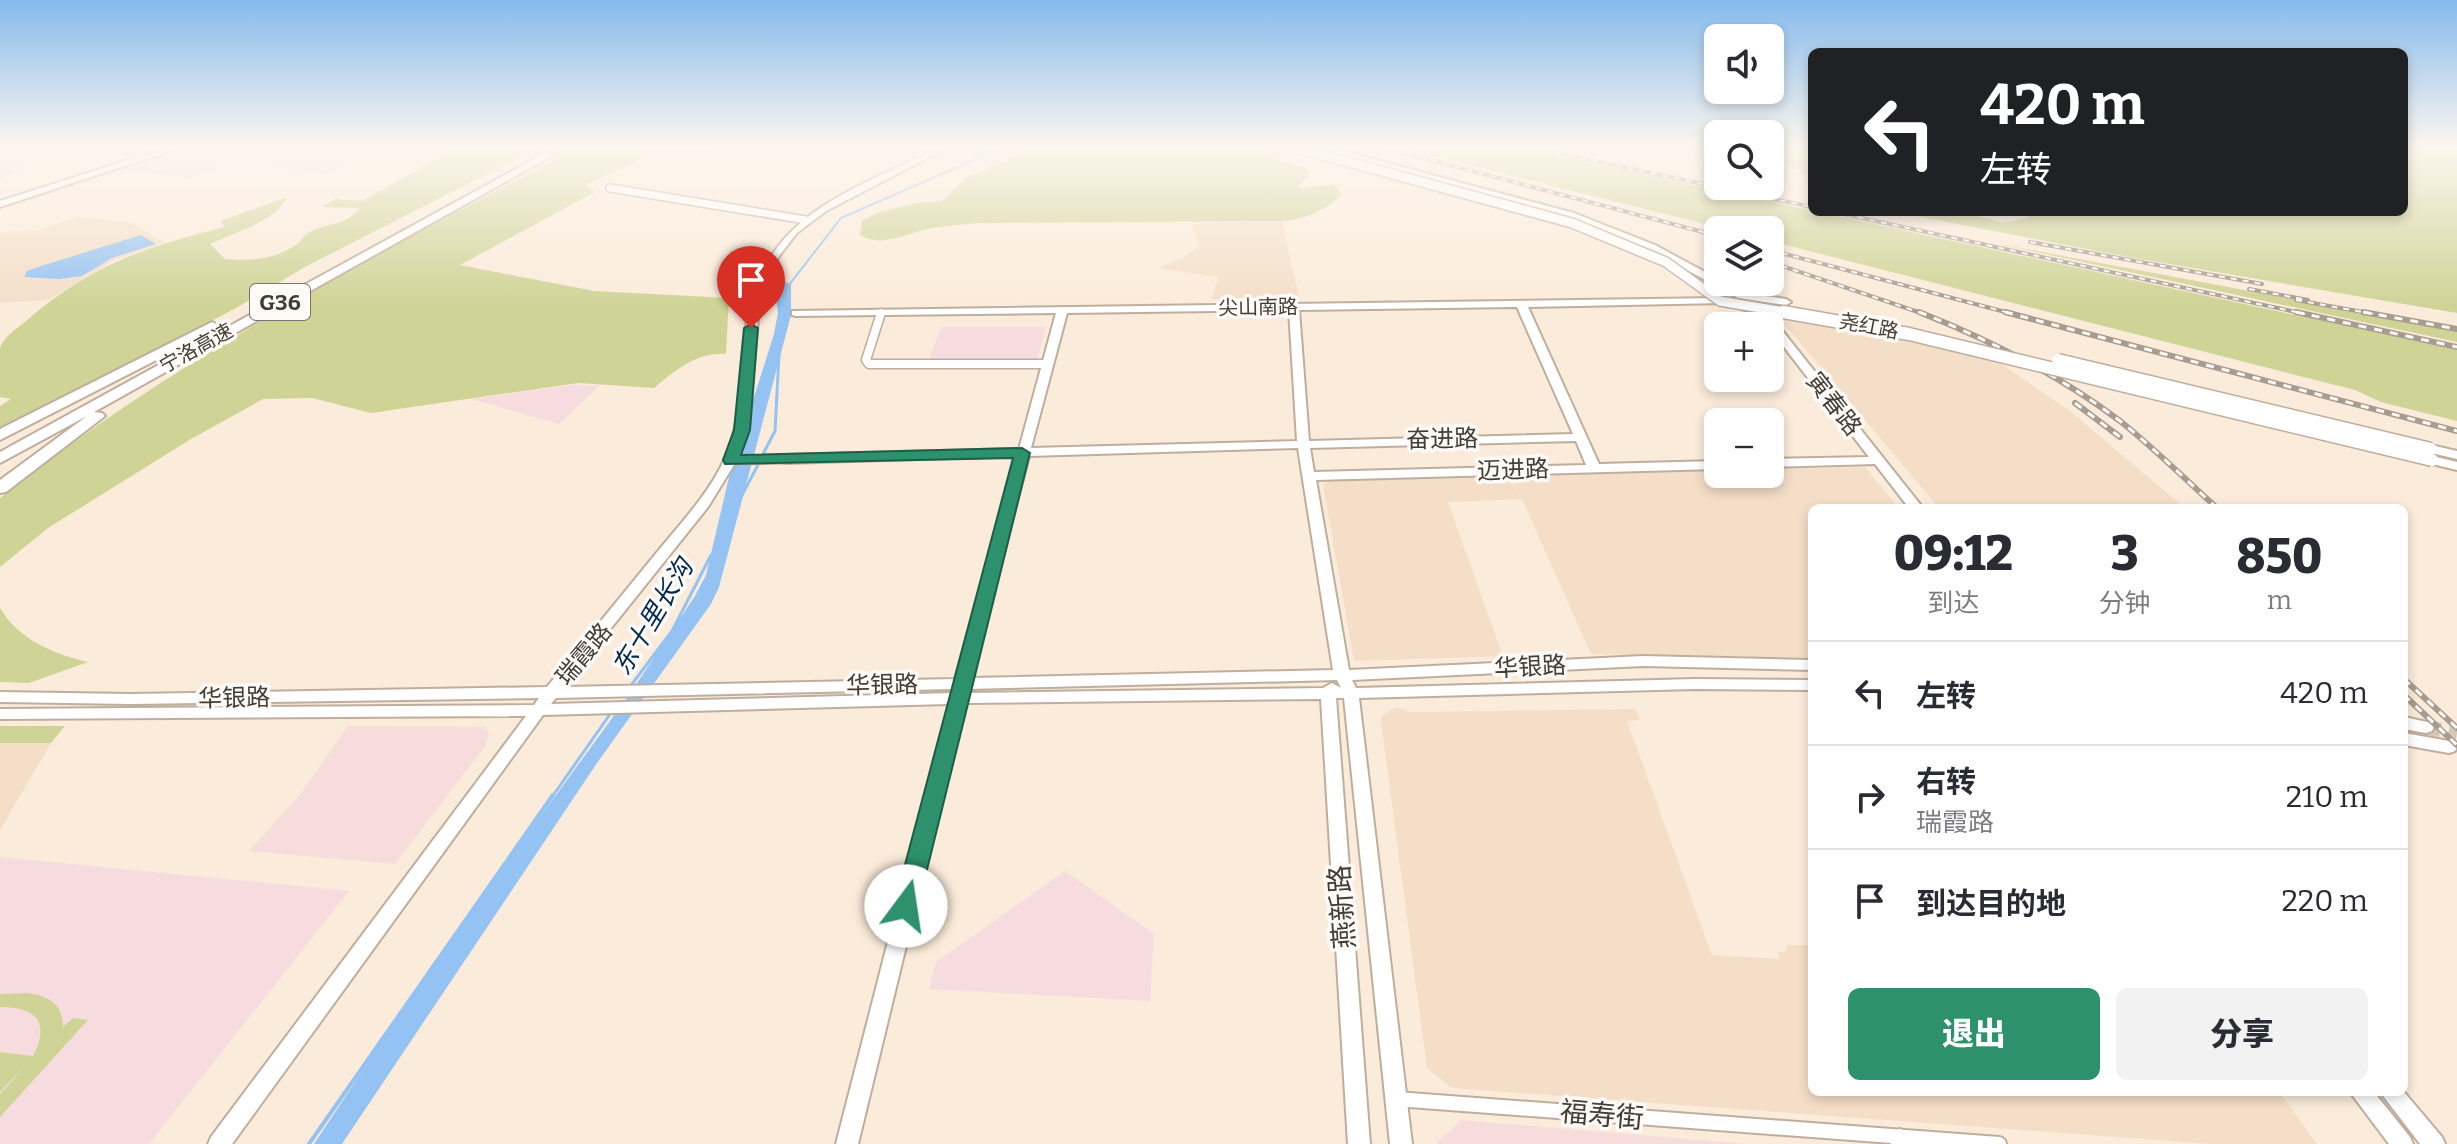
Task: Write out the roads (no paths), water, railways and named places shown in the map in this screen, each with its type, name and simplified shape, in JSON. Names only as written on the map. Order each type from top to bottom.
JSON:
[{"type":"highway","name":"宁洛高速","points":[[0,450],[276,295],[451,201]]},
{"type":"highway","name":"宁洛高速","points":[[0,458],[464,201]]},
{"type":"highway","points":[[0,488],[151,379],[348,265]]},
{"type":"highway","points":[[0,435],[276,295]]},
{"type":"street","points":[[692,201],[806,220]]},
{"type":"street","name":"瑞霞路","points":[[219,1144],[552,692],[681,533],[731,460],[742,430],[751,314],[758,286],[775,252],[806,220],[837,201]]},
{"type":"street","name":"尧红路","points":[[1491,201],[1577,225],[1659,259],[1705,287],[1720,301],[1909,334],[2431,454],[2457,455]]},
{"type":"street","name":"尧红路","points":[[1521,201],[1571,215],[1652,247],[1742,296],[1910,325],[2431,454],[2457,466]]},
{"type":"street","name":"尖山南路","points":[[796,313],[1720,301]]},
{"type":"street","points":[[1521,303],[1594,468]]},
{"type":"street","name":"燕新路","points":[[1294,307],[1303,442],[1342,675],[1351,693],[1401,1144]]},
{"type":"street","name":"寅春路","points":[[1746,307],[1765,316],[1913,504]]},
{"type":"street","points":[[847,1144],[960,691],[1062,310]]},
{"type":"street","points":[[881,313],[866,360],[869,364],[1047,364]]},
{"type":"street","name":"奋进路","points":[[785,459],[1303,442],[1580,437]]},
{"type":"street","points":[[731,460],[785,459]]},
{"type":"street","points":[[1784,463],[1878,460]]},
{"type":"street","name":"迈进路","points":[[1308,476],[1704,465]]},
{"type":"street","name":"华银路","points":[[0,714],[540,710],[1643,661],[1808,665]]},
{"type":"street","points":[[1328,693],[1342,675]]},
{"type":"street","name":"华银路","points":[[0,697],[131,699],[611,691],[1351,693],[1695,684],[1808,685]]},
{"type":"street","name":"燕新路","points":[[1328,693],[1359,1144]]},
{"type":"street","points":[[2408,724],[2426,727]]},
{"type":"street","points":[[2408,740],[2449,747]]},
{"type":"street","points":[[2364,1096],[2402,1144]]},
{"type":"street","points":[[2394,1096],[2434,1144]]},
{"type":"street","name":"福寿街","points":[[1396,1099],[1902,1141],[1999,1144]]},
{"type":"water","points":[[141,235],[156,244],[112,258],[82,276],[59,279],[24,277],[27,271],[38,267]]},
{"type":"water","points":[[764,269],[791,285],[791,315],[719,587],[711,604],[597,763],[342,1144],[314,1144],[435,961],[629,695],[706,575],[730,473],[778,313],[775,290],[753,273]]},
{"type":"waterway","name":"东十里长沟","points":[[789,285],[841,218],[879,201]]},
{"type":"waterway","name":"东十里长沟","points":[[762,456],[775,431],[779,355]]},
{"type":"waterway","name":"东十里长沟","points":[[740,499],[759,463]]},
{"type":"waterway","name":"东十里长沟","points":[[629,688],[672,631],[711,555]]},
{"type":"waterway","name":"东十里长沟","points":[[552,797],[613,710]]},
{"type":"waterway","name":"东十里长沟","points":[[309,1144],[553,795]]},
{"type":"tunnel","points":[[2426,727],[2457,734]]},
{"type":"railway","points":[[1587,201],[1704,232]]},
{"type":"railway","points":[[1785,201],[1808,206]]},
{"type":"railway","points":[[1852,216],[2305,314]]},
{"type":"railway","points":[[2030,242],[2262,284]]},
{"type":"railway","points":[[1784,254],[2013,314]]},
{"type":"railway","points":[[1784,267],[1923,314]]},
{"type":"railway","points":[[2249,289],[2308,300]]},
{"type":"railway","points":[[2296,300],[2374,314]]},
{"type":"railway","points":[[1919,312],[1923,314]]},
{"type":"railway","points":[[2005,312],[2457,431]]},
{"type":"railway","points":[[2296,312],[2457,347]]},
{"type":"railway","points":[[2363,312],[2457,329]]},
{"type":"railway","points":[[1923,314],[1972,334],[2073,388],[2133,431],[2213,504]]},
{"type":"railway","points":[[2075,403],[2120,437]]},
{"type":"railway","points":[[2408,683],[2457,728]]},
{"type":"railway","points":[[2408,699],[2457,745]]}]
